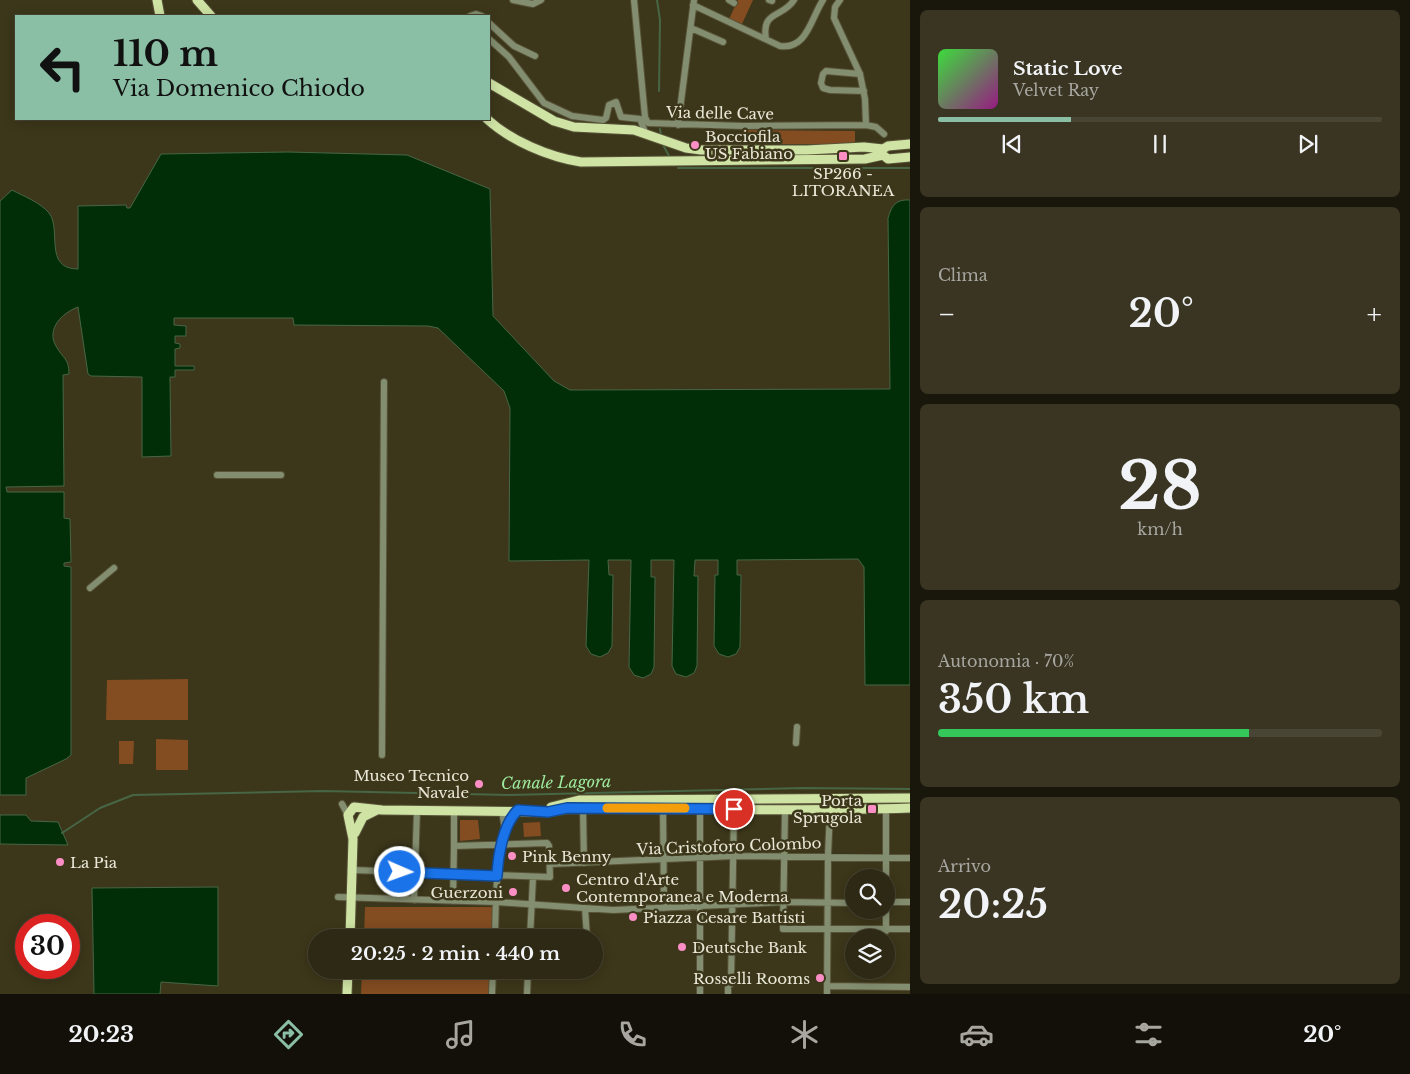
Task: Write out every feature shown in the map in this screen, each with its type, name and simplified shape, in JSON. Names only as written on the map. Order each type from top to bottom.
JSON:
[{"type":"main road","points":[[157,0],[160,15]]},
{"type":"main road","points":[[197,0],[210,15]]},
{"type":"main road","points":[[490,85],[554,121],[574,127],[645,132],[686,148],[701,150],[747,150],[864,146],[887,149],[910,157]]},
{"type":"main road","points":[[489,120],[500,129],[546,152],[581,162],[865,159],[887,149],[910,144]]},
{"type":"main road","points":[[350,929],[356,815],[382,810],[541,810],[579,800],[910,798]]},
{"type":"main road","points":[[541,810],[548,812],[583,808],[700,808],[830,811],[853,808],[910,808]]},
{"type":"main road","points":[[348,979],[348,994]]},
{"type":"main road","points":[[350,979],[353,985],[352,994]]},
{"type":"street","points":[[513,0],[533,4],[541,0]]},
{"type":"street","name":"Via delle Cave","points":[[634,0],[646,120],[652,125],[866,125],[876,127],[884,134]]},
{"type":"street","points":[[766,39],[765,28],[769,18],[787,9],[794,0]]},
{"type":"street","points":[[678,125],[694,3],[747,31],[787,47],[799,42],[823,0]]},
{"type":"street","points":[[840,0],[835,8],[834,18],[860,74],[864,92],[866,125]]},
{"type":"street","points":[[490,24],[514,46],[535,56]]},
{"type":"street","points":[[691,28],[723,42]]},
{"type":"street","points":[[490,40],[523,74],[538,96],[552,108],[572,116],[603,120],[606,118],[609,105],[616,102],[621,117],[640,119],[645,132]]},
{"type":"street","points":[[860,74],[826,71],[821,82],[826,89],[864,92]]},
{"type":"street","points":[[382,755],[384,382]]},
{"type":"street","points":[[217,475],[281,475]]},
{"type":"street","points":[[90,588],[114,568]]},
{"type":"street","points":[[796,743],[797,727]]},
{"type":"street","points":[[822,799],[830,811],[827,994]]},
{"type":"street","points":[[583,808],[584,863]]},
{"type":"street","points":[[663,808],[664,908]]},
{"type":"street","points":[[700,808],[700,994]]},
{"type":"street","points":[[728,994],[733,965],[734,809]]},
{"type":"street","points":[[886,809],[886,869]]},
{"type":"street","points":[[414,900],[418,810]]},
{"type":"street","points":[[453,901],[454,810]]},
{"type":"street","points":[[502,810],[505,835]]},
{"type":"street","points":[[495,929],[498,854],[512,816],[518,810]]},
{"type":"street","points":[[785,810],[783,929],[845,930]]},
{"type":"street","points":[[352,870],[550,877],[549,846],[547,844],[454,846]]},
{"type":"street","name":"Via Cristoforo Colombo","points":[[550,864],[734,856],[910,858]]},
{"type":"street","points":[[531,929],[533,877]]},
{"type":"street","points":[[338,897],[496,902],[613,910],[783,902],[845,902]]},
{"type":"street","points":[[895,902],[910,902]]},
{"type":"street","points":[[585,908],[586,929]]},
{"type":"street","points":[[895,930],[910,929]]},
{"type":"street","points":[[492,994],[493,979]]},
{"type":"street","points":[[527,994],[528,979]]},
{"type":"street","points":[[827,986],[887,989],[910,987]]},
{"type":"shaded area","points":[[738,0],[753,0],[742,24],[729,19]]},
{"type":"shaded area","points":[[743,130],[855,131],[855,144],[743,144]]},
{"type":"shaded area","points":[[288,152],[407,155],[490,189],[493,316],[554,381],[570,390],[890,389],[888,218],[895,204],[910,200],[910,685],[865,685],[864,567],[858,559],[737,560],[737,575],[741,575],[740,647],[736,654],[728,657],[719,654],[714,646],[715,575],[718,575],[718,560],[695,560],[694,576],[698,576],[697,666],[694,673],[686,677],[676,674],[672,666],[674,560],[651,560],[651,577],[655,577],[654,667],[651,674],[643,678],[634,675],[629,667],[631,560],[608,560],[609,575],[613,575],[612,646],[608,653],[600,657],[591,654],[586,646],[589,560],[509,561],[510,408],[504,391],[438,328],[428,326],[294,325],[293,318],[174,318],[174,325],[186,326],[186,336],[175,336],[175,343],[180,344],[180,348],[175,349],[175,366],[194,366],[194,370],[175,370],[175,377],[170,377],[171,456],[142,457],[142,377],[91,376],[88,374],[78,307],[61,317],[54,328],[53,334],[53,340],[67,362],[69,369],[69,374],[63,375],[64,486],[6,487],[7,492],[64,492],[64,518],[70,519],[71,562],[64,563],[64,566],[71,567],[71,755],[26,778],[26,795],[0,795],[0,201],[12,190],[36,202],[45,209],[53,220],[57,256],[67,267],[78,269],[78,206],[126,205],[127,208],[130,208],[161,154]]},
{"type":"shaded area","points":[[188,679],[188,720],[106,720],[107,680]]},
{"type":"shaded area","points":[[156,739],[188,740],[188,770],[156,770]]},
{"type":"shaded area","points":[[119,741],[134,741],[133,764],[119,764]]},
{"type":"shaded area","points":[[0,815],[26,815],[31,821],[58,822],[68,845],[0,844]]},
{"type":"shaded area","points":[[460,820],[478,820],[480,839],[460,841]]},
{"type":"shaded area","points":[[540,822],[541,836],[524,837],[523,823]]},
{"type":"shaded area","points":[[218,887],[218,986],[161,982],[160,994],[94,994],[92,888]]},
{"type":"shaded area","points":[[365,907],[492,907],[492,929],[364,929]]},
{"type":"shaded area","points":[[362,979],[490,979],[489,994],[361,994]]},
{"type":"waterway","points":[[657,0],[660,20],[659,91]]},
{"type":"waterway","points":[[660,129],[661,136]]},
{"type":"waterway","points":[[662,143],[669,156]]},
{"type":"waterway","points":[[678,168],[910,168]]},
{"type":"waterway","name":"Canale Lagora","points":[[62,833],[100,808],[133,795],[323,791],[509,795],[803,788],[910,789]]},
{"type":"slow traffic","points":[[607,808],[685,808]]},
{"type":"place","name":"Bocciofila US Fabiano","points":[[695,145]]},
{"type":"place","name":"SP266 - LITORANEA","points":[[843,156]]},
{"type":"place","name":"Museo Tecnico Navale","points":[[479,784]]},
{"type":"place","name":"Porta Sprugola","points":[[872,809]]},
{"type":"place","name":"Pink Benny","points":[[512,856]]},
{"type":"place","name":"La Pia","points":[[60,862]]},
{"type":"place","name":"Centro d'Arte Contemporanea e Moderna","points":[[566,888]]},
{"type":"place","name":"Guerzoni","points":[[513,892]]},
{"type":"place","name":"Piazza Cesare Battisti","points":[[633,917]]},
{"type":"place","name":"Deutsche Bank","points":[[682,947]]},
{"type":"place","name":"Rosselli Rooms","points":[[820,978]]},
{"type":"route","points":[[400,872],[497,876],[498,854],[512,816],[518,810],[541,810],[548,812],[567,808],[734,809]]}]
